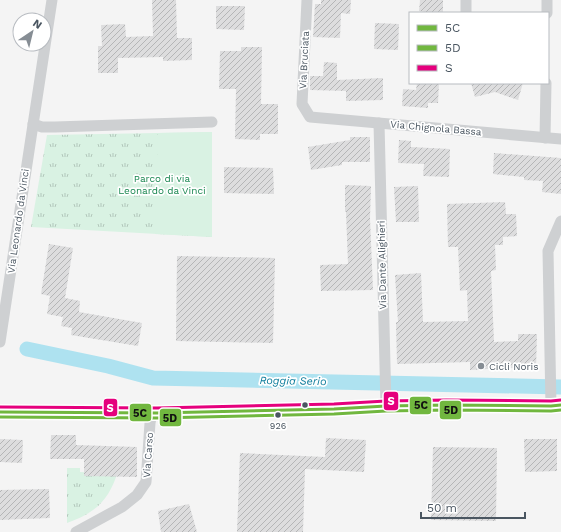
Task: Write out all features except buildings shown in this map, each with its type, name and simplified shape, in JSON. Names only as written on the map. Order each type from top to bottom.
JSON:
[{"type":"street","name":"Via Leonardo da Vinci","points":[[0,342],[52,0]]},
{"type":"street","name":"Via Bruciata","points":[[307,0],[302,104],[310,117]]},
{"type":"street","points":[[466,0],[466,12]]},
{"type":"street","points":[[547,0],[547,12]]},
{"type":"street","points":[[546,84],[546,138]]},
{"type":"street","name":"Via Chignola Bassa","points":[[310,117],[561,139]]},
{"type":"street","points":[[33,124],[42,127],[55,127],[212,122]]},
{"type":"street","name":"Via Dante Alighieri","points":[[379,123],[386,406]]},
{"type":"street","points":[[0,412],[152,413],[334,409],[386,406],[556,406],[551,389],[550,376],[548,251],[561,221]]},
{"type":"street","name":"Via Carso","points":[[76,532],[122,507],[137,495],[146,482],[152,413]]},
{"type":"green space","name":"Parco di via Leonardo da Vinci","points":[[212,132],[212,237],[31,227],[47,135]]},
{"type":"green space","points":[[212,132],[212,237],[155,234],[158,133]]},
{"type":"green space","points":[[67,468],[80,468],[80,472],[117,474],[108,494],[97,507],[83,516],[67,523]]},
{"type":"waterway","name":"Roggia Serio","points":[[27,349],[108,366],[153,378],[561,387]]},
{"type":"transit line","name":"S","points":[[0,407],[157,408],[334,404],[386,401],[561,400]]},
{"type":"transit line","name":"5C","points":[[0,412],[157,413],[334,409],[386,406],[561,405]]},
{"type":"transit line","name":"5D","points":[[0,417],[157,418],[334,414],[386,411],[561,410]]},
{"type":"place","name":"Cicli Noris","points":[[481,366]]},
{"type":"place","name":"926","points":[[278,415]]}]
